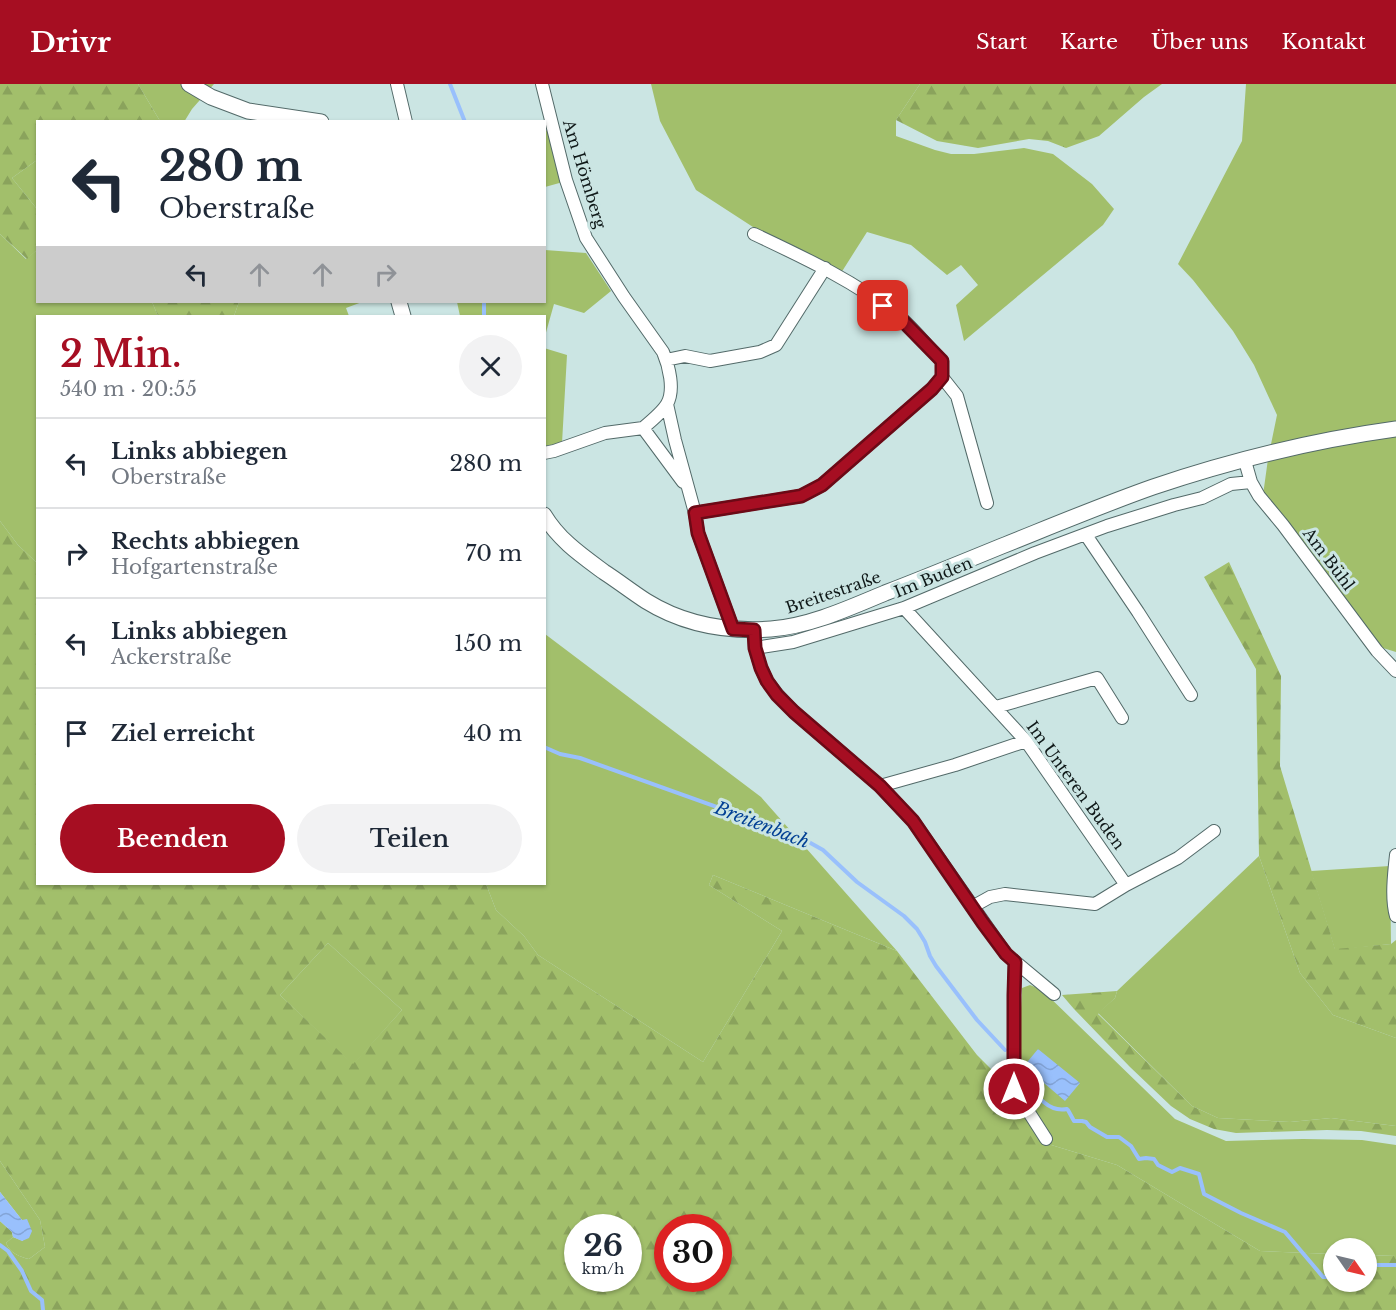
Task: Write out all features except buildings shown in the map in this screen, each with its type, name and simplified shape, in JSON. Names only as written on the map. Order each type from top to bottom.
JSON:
[{"type":"street","points":[[189,84],[211,97],[248,111],[308,120]]},
{"type":"street","points":[[397,84],[406,120]]},
{"type":"street","name":"Am Hömberg","points":[[542,84],[566,180],[586,238],[663,352],[666,360],[671,386],[667,404],[687,488]]},
{"type":"street","points":[[754,234],[825,268],[866,293],[900,318],[942,361],[942,377],[957,396],[987,503]]},
{"type":"street","points":[[666,360],[685,356],[710,361],[760,352],[776,345],[825,268]]},
{"type":"street","points":[[695,513],[801,496],[822,485],[932,389],[942,377]]},
{"type":"street","points":[[546,453],[605,433],[643,428],[667,404]]},
{"type":"street","points":[[643,428],[687,488],[695,513],[698,533],[733,629]]},
{"type":"street","name":"Breitestraße","points":[[546,518],[565,542],[581,556],[646,601],[686,620],[711,627],[733,629],[788,627],[846,609],[1145,490],[1245,460],[1389,430]]},
{"type":"street","name":"Am Bühl","points":[[1245,460],[1251,482],[1259,496],[1377,651],[1396,671]]},
{"type":"street","name":"Im Buden","points":[[755,648],[793,642],[904,608],[1035,553],[1107,526],[1202,498],[1231,484],[1251,482]]},
{"type":"street","points":[[1086,535],[1191,695]]},
{"type":"street","name":"Im Unteren Buden","points":[[904,608],[1026,741],[1126,885]]},
{"type":"street","points":[[754,630],[755,648],[761,668],[777,695],[880,786],[913,821],[1006,954],[1054,994]]},
{"type":"street","name":"Im Unteren Buden","points":[[996,707],[1097,678],[1122,718]]},
{"type":"street","points":[[880,786],[955,765],[1026,741]]},
{"type":"street","points":[[972,908],[990,897],[1005,894],[1095,904],[1178,858],[1214,831]]},
{"type":"street","points":[[1396,855],[1394,895],[1396,916]]},
{"type":"street","points":[[1015,962],[1014,1089],[1046,1139]]},
{"type":"green space","points":[[0,84],[138,84],[159,120],[36,120],[36,161],[12,178],[36,208],[36,251],[27,259],[0,234]]},
{"type":"green space","points":[[138,84],[214,84],[185,120],[159,120]]},
{"type":"green space","points":[[651,84],[920,84],[896,120],[896,136],[951,154],[974,154],[1024,148],[1053,154],[1092,184],[1114,209],[1103,225],[964,341],[956,305],[978,285],[961,265],[947,275],[911,245],[867,232],[841,273],[753,227],[696,190],[660,121]]},
{"type":"green space","points":[[920,84],[1162,84],[1099,136],[1066,148],[1048,141],[1029,139],[978,148],[937,141],[896,120]]},
{"type":"green space","points":[[1246,84],[1396,84],[1396,425],[1270,449],[1277,415],[1254,365],[1233,331],[1178,264],[1242,141]]},
{"type":"green space","points":[[548,130],[563,182],[546,187],[546,131]]},
{"type":"green space","points":[[36,161],[36,208],[12,178]]},
{"type":"green space","points":[[0,234],[26,259],[36,251],[36,303],[152,303],[158,315],[36,315],[36,562],[18,545],[0,521]]},
{"type":"green space","points":[[546,250],[586,253],[611,291],[584,313],[554,304],[546,332],[546,315],[460,315],[457,303],[546,303]]},
{"type":"green space","points":[[152,303],[239,303],[234,315],[158,315]]},
{"type":"green space","points":[[239,303],[359,303],[346,308],[349,315],[234,315]]},
{"type":"green space","points":[[546,349],[567,355],[562,443],[546,446]]},
{"type":"green space","points":[[1396,434],[1396,652],[1383,648],[1263,495],[1268,459]]},
{"type":"green space","points":[[0,521],[18,545],[36,562],[36,885],[486,885],[496,910],[524,936],[538,955],[703,1062],[782,931],[709,885],[713,875],[897,951],[977,1055],[1011,1089],[1048,1144],[1117,1165],[1260,1251],[1323,1254],[1323,1292],[1377,1292],[1377,1255],[1396,1256],[1396,1310],[0,1310],[0,1221],[12,1232],[13,1237],[6,1243],[16,1254],[29,1259],[45,1247],[40,1220],[0,1161]],"holes":[[[328,943],[402,1010],[353,1064],[280,995]]]},
{"type":"green space","points":[[1229,562],[1281,676],[1280,766],[1335,949],[1391,944],[1396,940],[1396,1038],[1333,1015],[1300,973],[1259,856],[1256,669],[1204,577]]},
{"type":"green space","points":[[546,635],[761,797],[897,951],[713,875],[709,885],[782,931],[703,1062],[538,955],[524,936],[496,910],[486,885],[546,885]]},
{"type":"green space","points":[[1259,856],[1300,973],[1333,1015],[1396,1038],[1396,1126],[1331,1118],[1290,1122],[1218,1118],[1192,1106],[1098,1013],[1115,998],[1117,991]]},
{"type":"green space","points":[[1390,866],[1391,944],[1335,950],[1311,871]]},
{"type":"green space","points":[[328,943],[402,1010],[353,1065],[280,995]]},
{"type":"green space","points":[[1030,985],[1042,990],[1175,1119],[1226,1141],[1362,1140],[1396,1145],[1396,1256],[1377,1255],[1377,1238],[1323,1238],[1323,1254],[1260,1251],[1117,1165],[1048,1144],[1017,1088],[1022,988]]},
{"type":"green space","points":[[1117,991],[1115,998],[1098,1014],[1192,1106],[1218,1118],[1290,1122],[1331,1118],[1396,1126],[1396,1136],[1361,1131],[1327,1130],[1236,1133],[1214,1129],[1190,1119],[1171,1106],[1130,1067],[1062,995]]},
{"type":"green space","points":[[0,1161],[40,1220],[45,1247],[29,1259],[16,1254],[6,1243],[13,1237],[23,1241],[22,1220],[0,1192]]},
{"type":"water","points":[[1038,1049],[1080,1083],[1065,1101],[1024,1066]]},
{"type":"water","points":[[0,1192],[22,1220],[27,1219],[32,1231],[29,1238],[22,1241],[13,1237],[12,1232],[0,1221]]},
{"type":"waterway","name":"Breitenbach","points":[[450,84],[464,120]]},
{"type":"waterway","name":"Breitenbach","points":[[484,303],[484,315]]},
{"type":"waterway","name":"Breitenbach","points":[[546,748],[798,836],[823,850],[857,882],[904,916],[917,929],[936,966],[977,1020],[1005,1050]]},
{"type":"waterway","name":"Breitenbach","points":[[1025,1079],[1042,1101],[1053,1108],[1067,1109]]},
{"type":"waterway","name":"Breitenbach","points":[[1068,1110],[1074,1121],[1086,1122],[1107,1137],[1119,1137],[1131,1146],[1139,1159],[1154,1159],[1158,1165],[1172,1172],[1180,1168],[1199,1174],[1204,1194],[1285,1232],[1323,1277]]},
{"type":"waterway","points":[[0,1245],[8,1251],[22,1271],[31,1291],[42,1300],[43,1310]]},
{"type":"waterway","name":"Breitenbach","points":[[1377,1265],[1396,1265]]},
{"type":"route","points":[[883,306],[900,318],[942,361],[942,377],[932,389],[822,485],[801,496],[695,513],[698,533],[733,629],[754,630],[755,648],[761,668],[777,695],[880,786],[913,821],[983,923],[1006,954],[1015,962],[1014,1089]]}]
